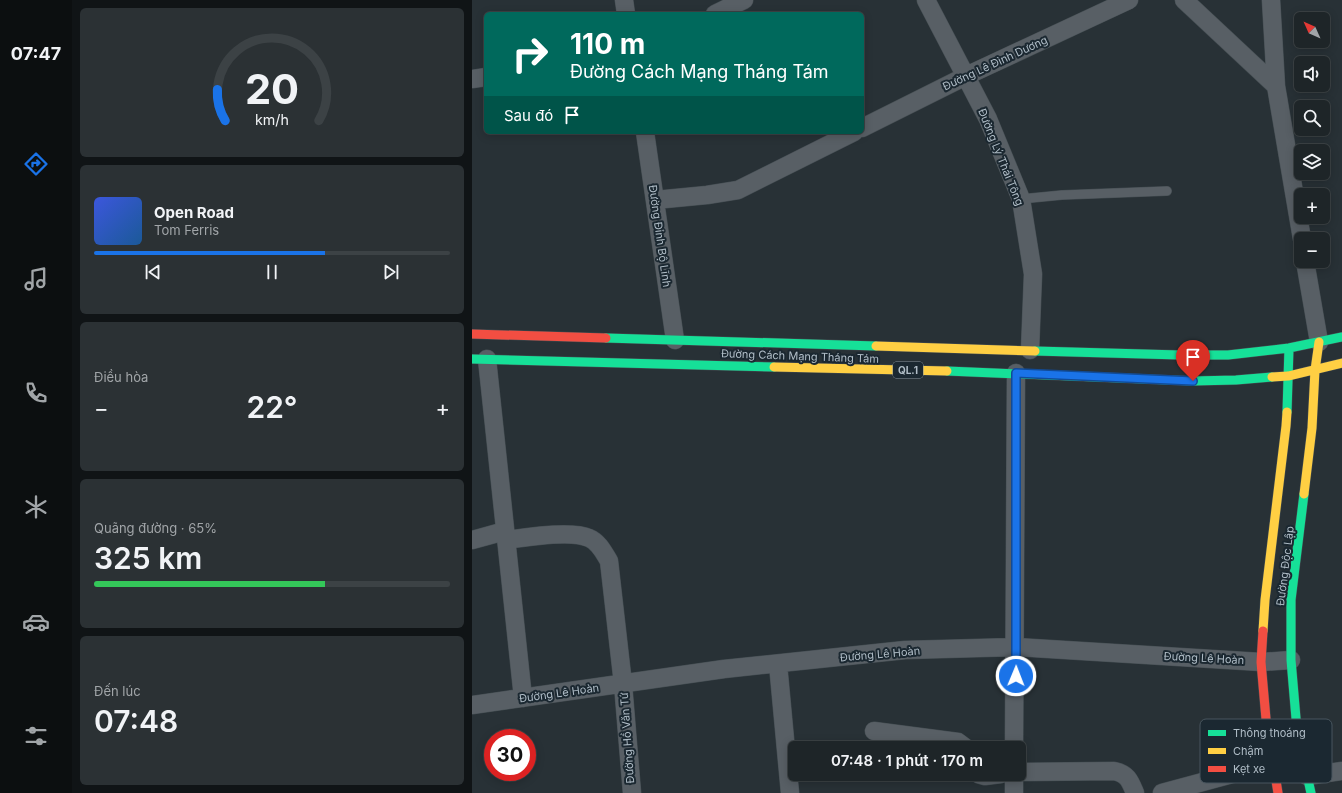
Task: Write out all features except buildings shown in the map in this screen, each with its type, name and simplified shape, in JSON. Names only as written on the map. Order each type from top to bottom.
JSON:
[{"type":"main road","name":"Đường Cách Mạng Tháng Tám","points":[[472,334],[1180,355],[1228,355],[1289,348],[1342,337]]},
{"type":"main road","name":"Đường Độc Lập","points":[[1296,719],[1291,660],[1291,600],[1312,428],[1315,370],[1319,342]]},
{"type":"main road","name":"Đường Độc Lập","points":[[1266,719],[1260,662],[1265,600],[1286,426],[1289,348]]},
{"type":"main road","name":"Đường Cách Mạng Tháng Tám","points":[[479,359],[1016,373],[1193,381],[1236,380],[1288,376],[1342,363]]},
{"type":"main road","name":"Đường Độc Lập","points":[[1276,783],[1278,793]]},
{"type":"main road","name":"Đường Độc Lập","points":[[1309,783],[1311,793]]},
{"type":"street","points":[[624,0],[626,12]]},
{"type":"street","points":[[719,12],[744,0]]},
{"type":"street","name":"Đường Lý Thái Tông","points":[[926,0],[988,119],[1021,199],[1033,274],[1030,350]]},
{"type":"street","name":"Đường Lê Đình Dương","points":[[864,127],[966,76],[1130,0]]},
{"type":"street","points":[[1184,0],[1276,86]]},
{"type":"street","points":[[1271,0],[1276,86],[1301,232]]},
{"type":"street","points":[[472,79],[484,77]]},
{"type":"street","name":"Đường Đinh Bộ Lĩnh","points":[[645,134],[675,340]]},
{"type":"street","points":[[655,200],[707,195],[738,190],[850,134]]},
{"type":"street","points":[[1306,268],[1319,342]]},
{"type":"street","points":[[479,359],[506,535],[523,698]]},
{"type":"street","points":[[1014,741],[1016,647],[1016,373]]},
{"type":"street","name":"Đường Hồ Văn Tứ","points":[[472,540],[506,535],[554,534],[578,535],[590,538],[599,545],[609,561],[623,684],[632,793]]},
{"type":"street","name":"Đường Lê Hoàn","points":[[472,705],[724,669],[905,650],[1016,647],[1260,662],[1291,660]]},
{"type":"street","points":[[778,664],[790,793]]},
{"type":"street","points":[[874,731],[950,741]]},
{"type":"street","points":[[1026,772],[1122,772],[1131,782],[1135,793]]},
{"type":"street","points":[[1332,773],[1342,772]]},
{"type":"street","points":[[1014,781],[1014,793]]},
{"type":"street","points":[[1162,793],[1200,783]]},
{"type":"lane","points":[[1021,199],[1062,195],[1167,191]]},
{"type":"traffic: fast","points":[[1035,351],[1228,355],[1289,348],[1342,337]]},
{"type":"traffic: fast","points":[[606,338],[876,346]]},
{"type":"traffic: fast","points":[[1287,412],[1289,348]]},
{"type":"traffic: fast","points":[[472,359],[774,367]]},
{"type":"traffic: fast","points":[[947,371],[1193,381],[1272,377]]},
{"type":"traffic: fast","points":[[1296,719],[1291,660],[1291,600],[1304,494]]},
{"type":"traffic: fast","points":[[1309,783],[1311,793]]},
{"type":"traffic: slow","points":[[1304,494],[1312,428],[1315,370],[1319,342]]},
{"type":"traffic: slow","points":[[876,346],[1035,351]]},
{"type":"traffic: slow","points":[[1272,377],[1288,376],[1342,363]]},
{"type":"traffic: slow","points":[[774,367],[947,371]]},
{"type":"traffic: slow","points":[[1263,631],[1265,600],[1287,412]]},
{"type":"traffic: jam","points":[[472,334],[606,338]]},
{"type":"traffic: jam","points":[[1263,631],[1261,662],[1266,719]]},
{"type":"traffic: jam","points":[[1276,783],[1278,793]]},
{"type":"route","points":[[1016,676],[1016,373],[1193,381]]}]
